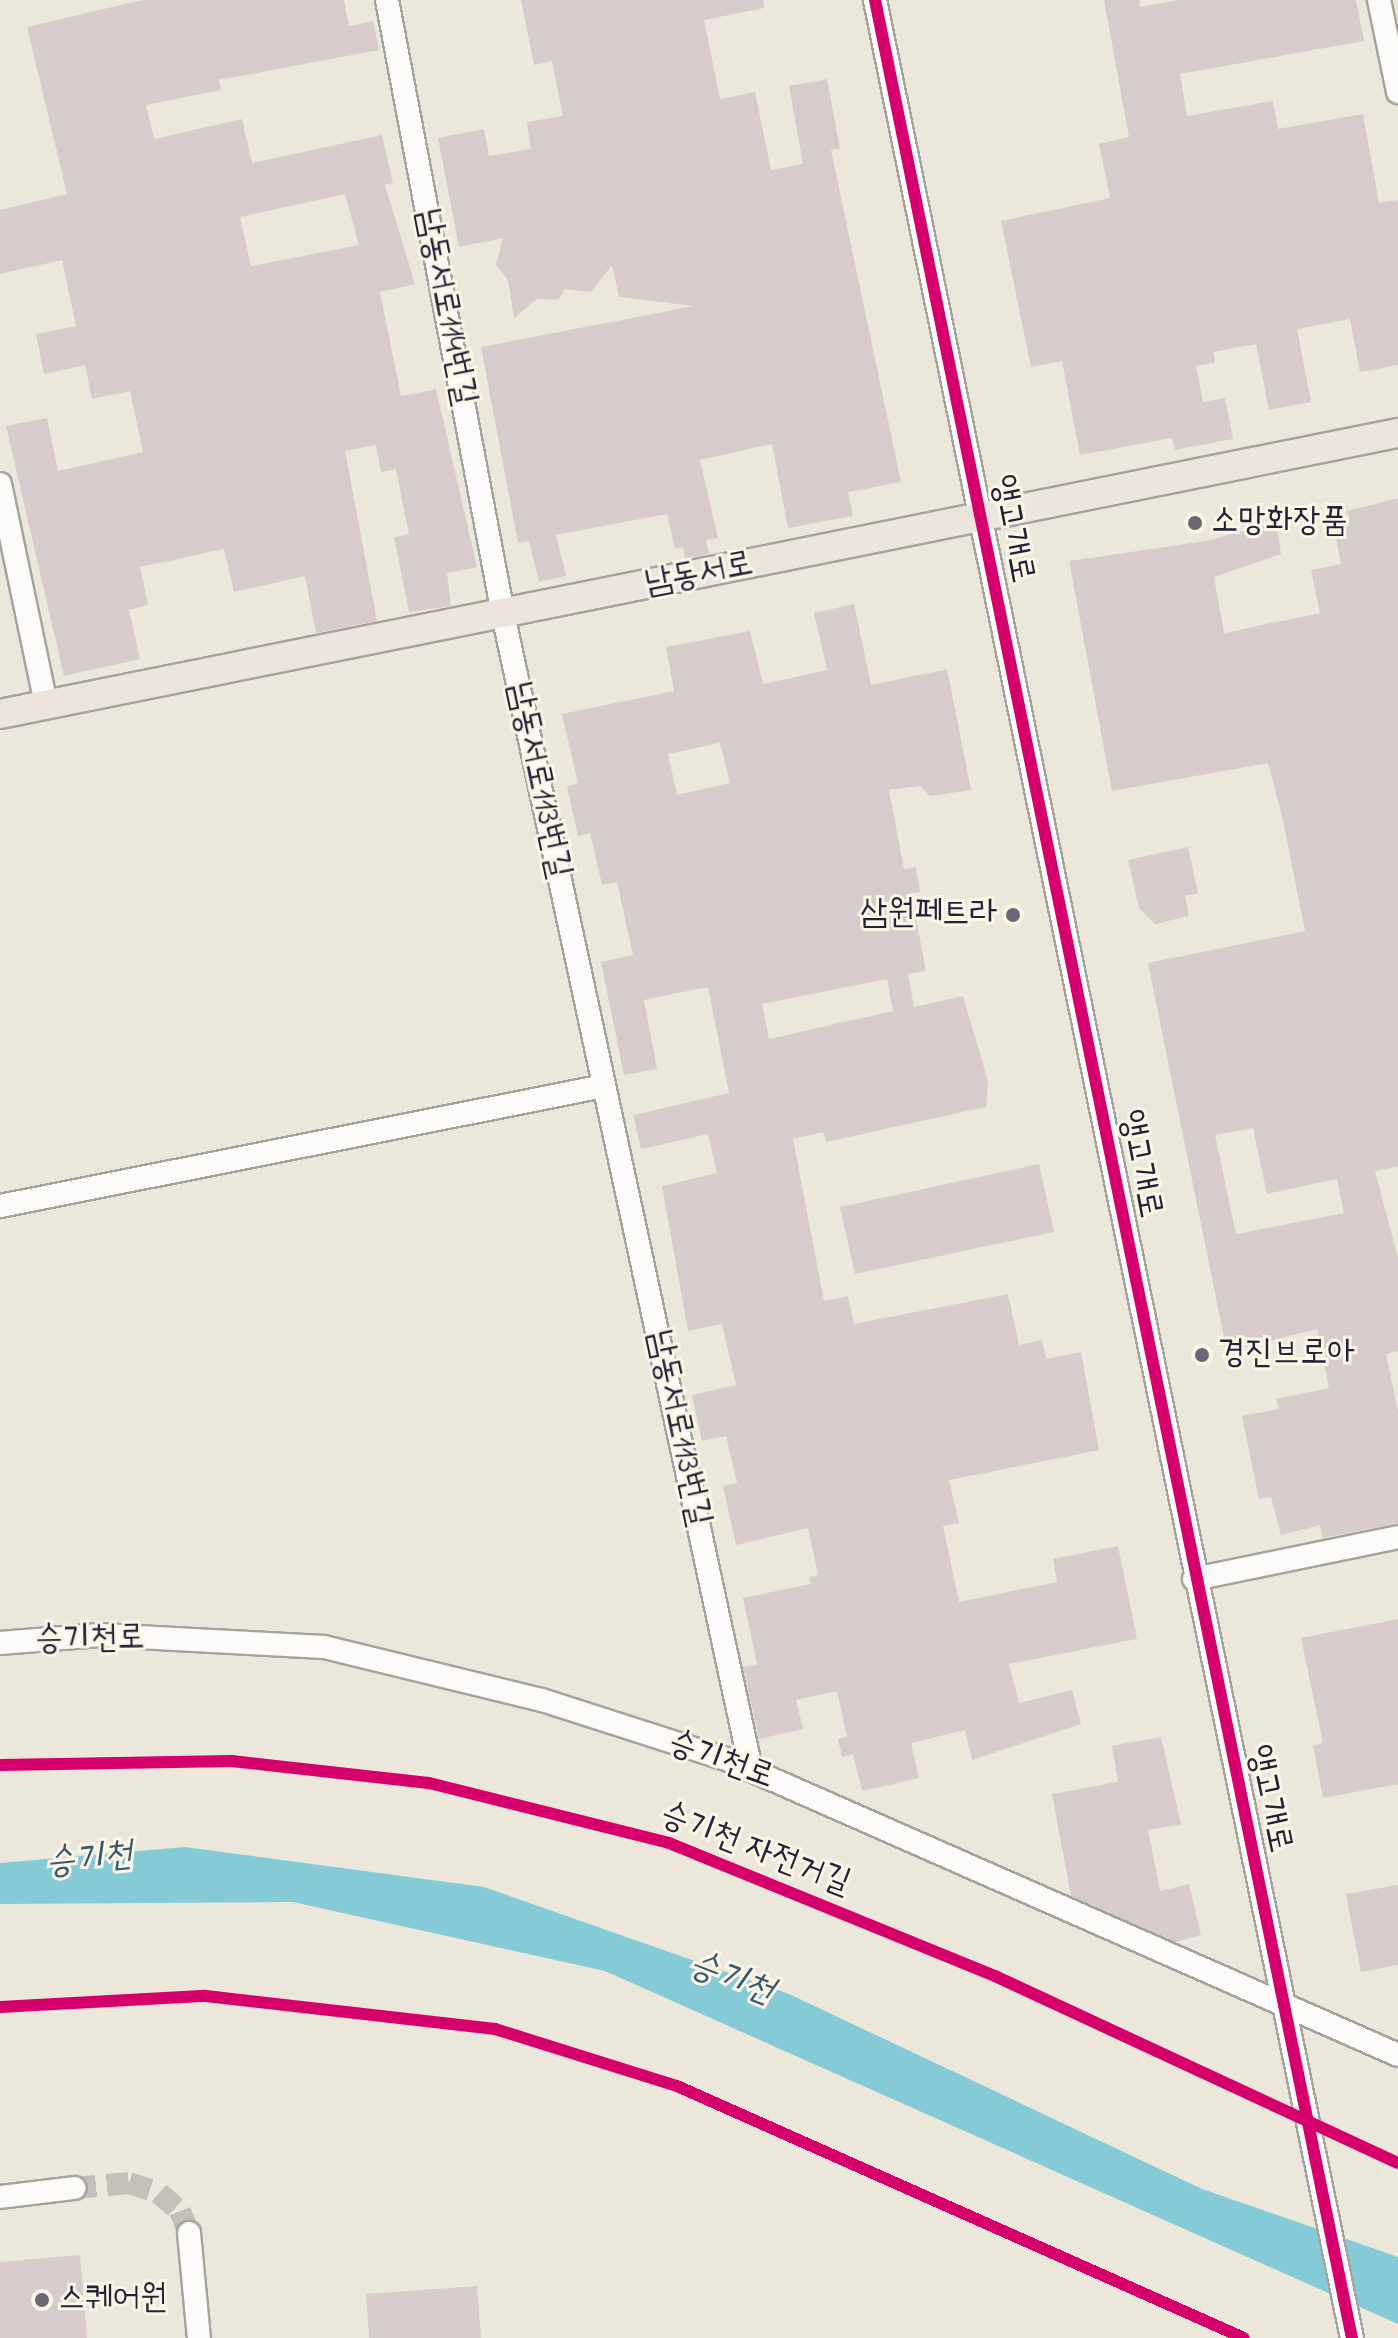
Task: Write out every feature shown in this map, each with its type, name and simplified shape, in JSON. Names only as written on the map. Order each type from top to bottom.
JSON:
[{"type":"main road","name":"남동서로","points":[[0,714],[1398,433]]},
{"type":"street","name":"남동서로114번길","points":[[387,0],[503,614]]},
{"type":"street","name":"앵고개로","points":[[875,0],[1194,1579],[1352,2338]]},
{"type":"street","points":[[1379,0],[1398,92]]},
{"type":"street","points":[[0,484],[46,705]]},
{"type":"street","name":"남동서로113번길","points":[[503,614],[751,1770]]},
{"type":"street","points":[[0,1206],[604,1086]]},
{"type":"street","points":[[1194,1579],[1398,1537]]},
{"type":"street","name":"승기천로","points":[[0,1643],[101,1635],[324,1647],[542,1700],[751,1770],[1281,2000],[1398,2055]]},
{"type":"street","points":[[0,2197],[74,2188]]},
{"type":"street","points":[[189,2233],[199,2338]]},
{"type":"water","name":"승기천","points":[[185,1847],[484,1887],[789,1994],[1202,2189],[1398,2257],[1398,2324],[605,1971],[293,1902],[0,1904],[0,1863]]},
{"type":"building","points":[[142,0],[344,0],[349,26],[373,21],[379,50],[219,80],[221,90],[146,105],[154,139],[242,119],[252,163],[382,135],[393,183],[385,185],[415,284],[380,292],[401,396],[436,389],[477,567],[447,573],[451,606],[409,612],[394,537],[409,535],[396,469],[381,472],[376,445],[345,451],[377,621],[316,633],[305,576],[234,592],[224,549],[140,567],[148,605],[129,610],[140,659],[64,676],[6,426],[47,418],[58,471],[143,452],[130,391],[92,399],[85,365],[44,374],[36,334],[76,326],[62,260],[0,274],[0,210],[67,194],[27,27]],"holes":[[[345,194],[359,245],[251,266],[240,217]]]},
{"type":"building","points":[[521,0],[763,0],[764,8],[704,20],[720,99],[755,92],[771,170],[803,164],[789,86],[827,79],[840,149],[831,150],[901,482],[848,492],[853,516],[788,528],[772,444],[700,460],[718,538],[706,540],[709,554],[685,559],[683,547],[675,549],[667,514],[556,535],[566,576],[539,582],[529,541],[518,543],[481,347],[694,306],[619,297],[612,265],[591,292],[565,289],[558,300],[537,299],[514,318],[508,280],[496,265],[503,238],[459,247],[438,138],[484,129],[489,156],[531,149],[527,122],[563,116],[552,61],[534,65]]},
{"type":"building","points":[[1104,0],[1139,0],[1140,7],[1178,0],[1356,0],[1364,41],[1180,74],[1187,116],[1273,101],[1278,129],[1363,114],[1379,203],[1398,200],[1398,365],[1360,372],[1350,319],[1297,329],[1311,402],[1269,410],[1256,344],[1213,352],[1215,363],[1196,366],[1203,402],[1225,398],[1233,439],[1175,450],[1172,438],[1080,455],[1062,361],[1031,367],[1001,221],[1110,198],[1099,144],[1129,137]]},
{"type":"building","points":[[1398,498],[1398,1166],[1375,1171],[1398,1258],[1398,1351],[1386,1354],[1398,1412],[1398,1523],[1323,1538],[1320,1525],[1281,1535],[1271,1497],[1259,1499],[1242,1416],[1279,1409],[1276,1399],[1329,1388],[1317,1329],[1227,1352],[1148,963],[1305,931],[1283,820],[1268,763],[1112,791],[1069,561],[1207,541],[1276,522],[1281,554],[1214,577],[1224,633],[1320,613],[1311,570],[1341,564],[1333,523],[1350,520],[1347,511]],"holes":[[[1253,1128],[1267,1194],[1337,1179],[1344,1213],[1236,1234],[1215,1135]]]},
{"type":"building","points":[[854,604],[871,685],[947,669],[971,790],[930,796],[920,786],[889,790],[904,869],[916,867],[920,892],[911,893],[926,971],[908,974],[914,1007],[963,996],[988,1081],[986,1107],[826,1142],[823,1132],[793,1139],[824,1301],[848,1296],[854,1324],[1008,1294],[1019,1345],[1042,1340],[1046,1359],[1081,1352],[1099,1450],[949,1480],[959,1523],[943,1526],[959,1602],[1057,1582],[1053,1559],[1118,1546],[1137,1639],[1009,1664],[1019,1703],[1072,1690],[1081,1724],[972,1760],[965,1730],[911,1743],[919,1778],[862,1791],[853,1754],[842,1757],[838,1739],[847,1737],[837,1691],[796,1700],[803,1729],[759,1739],[743,1667],[757,1664],[743,1598],[811,1584],[809,1577],[818,1575],[808,1528],[736,1545],[723,1486],[737,1483],[726,1436],[702,1441],[692,1395],[736,1385],[722,1324],[688,1331],[662,1186],[717,1173],[708,1134],[641,1149],[633,1115],[729,1093],[708,987],[644,1000],[657,1069],[624,1075],[601,962],[633,955],[617,882],[602,885],[590,833],[578,836],[567,786],[578,783],[562,714],[674,691],[666,647],[750,631],[763,684],[827,670],[814,613]],"holes":[[[720,743],[730,783],[677,795],[668,754]],[[887,979],[893,1011],[769,1039],[762,1004]]]},
{"type":"building","points":[[1188,847],[1198,893],[1185,896],[1189,916],[1155,924],[1139,908],[1128,860]]},
{"type":"building","points":[[1039,1164],[1054,1232],[855,1274],[840,1207]]},
{"type":"building","points":[[1398,1619],[1398,1784],[1323,1798],[1313,1745],[1323,1743],[1301,1638]]},
{"type":"building","points":[[1161,1737],[1181,1824],[1148,1830],[1160,1891],[1189,1884],[1201,1935],[1175,1942],[1071,1896],[1052,1794],[1118,1782],[1112,1746]]},
{"type":"building","points":[[1398,1885],[1398,1965],[1361,1972],[1346,1894]]},
{"type":"building","name":"스퀘어원","points":[[80,2255],[87,2338],[0,2338],[0,2262]]},
{"type":"building","points":[[477,2286],[481,2338],[369,2338],[366,2294]]},
{"type":"tunnel","points":[[74,2188],[129,2183],[159,2193],[180,2211],[189,2233]]},
{"type":"cycle path","points":[[875,0],[1352,2338]]},
{"type":"cycle path","name":"승기천 자전거길","points":[[0,1765],[232,1761],[429,1783],[669,1843],[995,1976],[1398,2163]]},
{"type":"cycle path","points":[[0,2007],[206,1996],[495,2029],[677,2086],[1244,2338]]},
{"type":"place","name":"소망화장품","points":[[1195,523]]},
{"type":"place","name":"삼원페트라","points":[[1013,915]]},
{"type":"place","name":"경진브로아","points":[[1202,1355]]},
{"type":"place","name":"스퀘어원","points":[[42,2300]]}]
